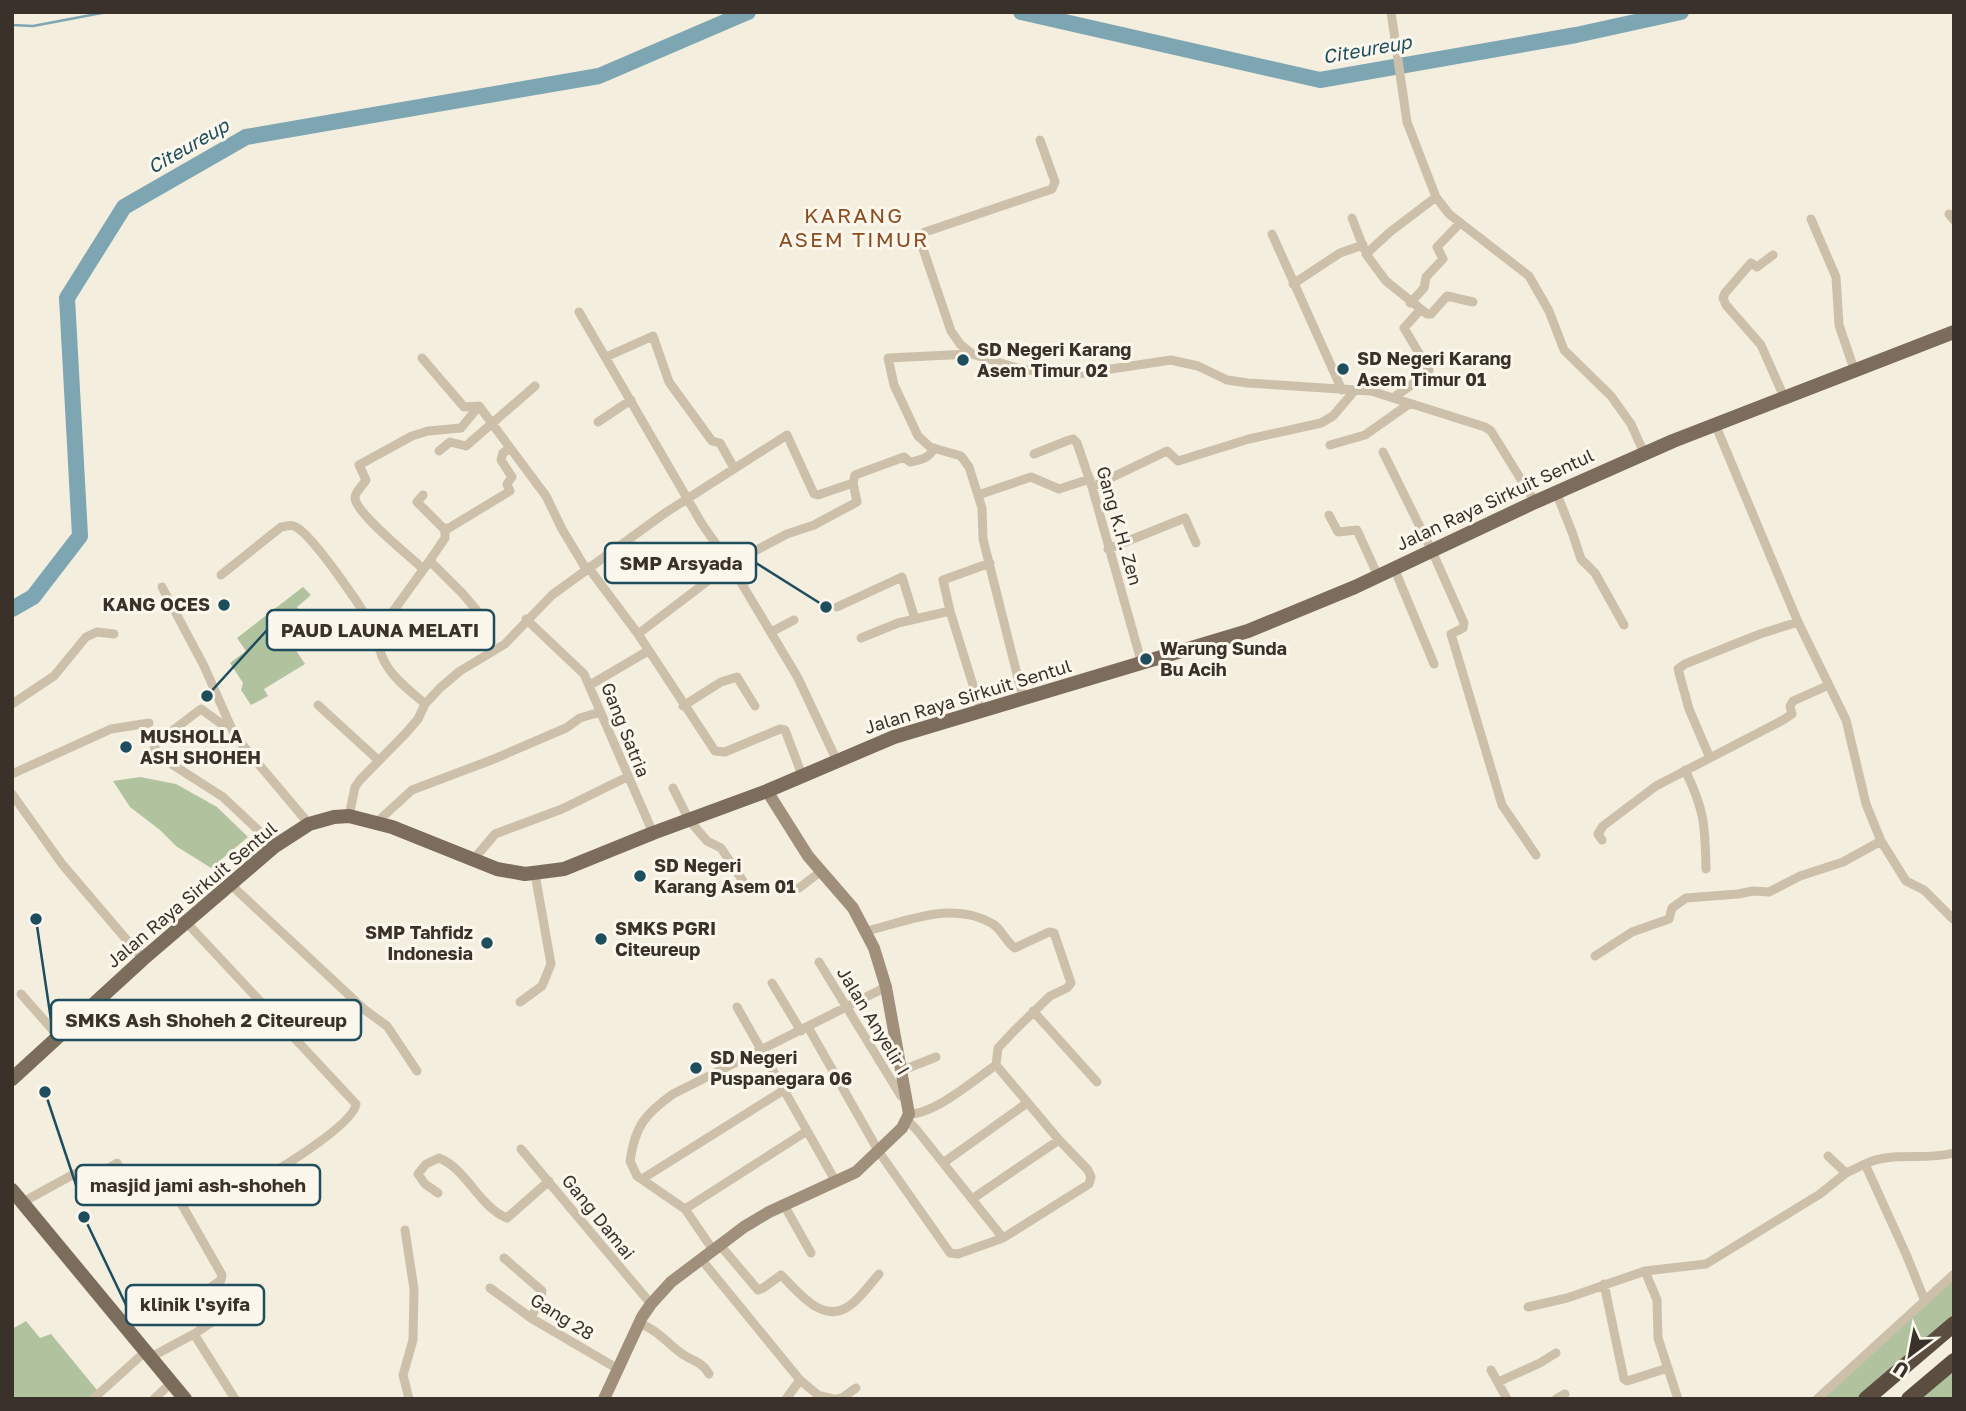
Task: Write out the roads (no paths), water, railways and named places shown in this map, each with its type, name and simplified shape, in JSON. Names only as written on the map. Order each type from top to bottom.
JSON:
[{"type":"highway","points":[[1866,1399],[1954,1324]]},
{"type":"highway","points":[[1909,1399],[1954,1361]]},
{"type":"main road","name":"Jalan Raya Sirkuit Sentul","points":[[12,1079],[143,959],[230,884],[275,846],[309,824],[349,816],[376,822],[497,869],[536,874],[571,867],[767,791],[894,737],[1248,631],[1378,576],[1644,453],[1954,332]]},
{"type":"main road","points":[[12,1190],[185,1399]]},
{"type":"street","points":[[1391,12],[1407,122],[1436,197],[1446,211],[1460,223],[1529,276],[1549,312],[1564,350],[1611,396],[1631,424],[1644,453]]},
{"type":"street","points":[[972,354],[963,348],[951,331],[920,240],[925,232],[1052,189],[1055,181],[1040,140]]},
{"type":"street","points":[[1293,284],[1340,253],[1364,250],[1436,197]]},
{"type":"street","points":[[1352,218],[1364,250],[1386,281],[1420,310],[1431,314],[1447,296],[1473,302]]},
{"type":"street","points":[[1811,219],[1836,277],[1839,325],[1854,369]]},
{"type":"street","points":[[1410,303],[1424,288],[1426,277],[1443,259],[1437,247],[1460,223]]},
{"type":"street","points":[[1272,234],[1342,390]]},
{"type":"street","points":[[1773,256],[1757,267],[1751,262],[1723,299],[1761,345],[1784,397]]},
{"type":"street","points":[[1393,398],[1429,370],[1404,328],[1420,310]]},
{"type":"street","points":[[579,312],[719,551],[730,564],[798,678],[837,761]]},
{"type":"street","points":[[606,357],[653,336],[669,382],[712,441],[720,443],[734,468]]},
{"type":"street","points":[[1023,698],[983,539],[983,513],[978,495],[963,458],[934,448],[921,440],[916,433],[894,385],[888,358],[972,354],[1020,369],[1063,375],[1103,372],[1156,360],[1171,360],[1198,366],[1227,380],[1377,392],[1489,429],[1535,502]]},
{"type":"street","points":[[422,358],[464,408],[479,407]]},
{"type":"street","points":[[439,451],[450,442],[466,446],[535,386]]},
{"type":"street","points":[[978,495],[1031,477],[1059,489],[1091,483],[1167,451],[1178,461],[1248,439],[1321,424],[1333,416],[1355,390]]},
{"type":"street","points":[[598,422],[631,400]]},
{"type":"street","points":[[1330,445],[1365,435],[1409,404]]},
{"type":"street","points":[[479,407],[546,496],[562,529],[587,568],[638,635],[715,751],[720,753],[780,729],[785,730],[802,775]]},
{"type":"street","points":[[426,566],[365,516],[355,494],[366,480],[359,465],[412,436],[428,431],[461,428],[479,407]]},
{"type":"street","points":[[1715,424],[1798,622],[1846,720],[1866,804],[1881,841],[1906,881],[1924,890],[1953,919]]},
{"type":"street","points":[[349,816],[355,787],[377,759],[392,748],[418,719],[425,704],[460,671],[505,644],[526,619],[587,568],[734,468],[787,435],[814,494],[853,483]]},
{"type":"street","name":"Gang K.H. Zen","points":[[1034,454],[1075,440],[1091,483],[1142,664]]},
{"type":"street","points":[[445,529],[510,491],[507,484],[512,477],[501,460],[503,453],[510,447]]},
{"type":"street","points":[[638,635],[730,564],[857,502],[853,483],[855,475],[904,457],[910,462],[920,460],[929,456],[934,448]]},
{"type":"street","points":[[1383,452],[1464,623],[1463,628],[1451,634],[1502,804],[1536,855]]},
{"type":"street","points":[[1556,492],[1581,559],[1595,573],[1624,625]]},
{"type":"street","points":[[376,635],[445,538],[445,529],[417,502],[423,495]]},
{"type":"street","points":[[1329,515],[1338,532],[1357,530],[1378,576]]},
{"type":"street","points":[[1108,549],[1185,518],[1196,543]]},
{"type":"street","points":[[221,575],[281,527],[295,527],[310,540],[335,572],[376,635],[380,654],[390,671],[425,704]]},
{"type":"street","points":[[981,711],[943,580],[990,563]]},
{"type":"street","points":[[426,566],[433,564],[489,625]]},
{"type":"street","points":[[1394,568],[1434,664]]},
{"type":"street","points":[[837,607],[902,577],[915,619]]},
{"type":"street","points":[[162,587],[204,666],[235,736],[309,824]]},
{"type":"street","points":[[861,638],[898,623],[950,611]]},
{"type":"street","name":"Gang Satria","points":[[526,619],[584,674],[653,833]]},
{"type":"street","points":[[771,632],[794,620]]},
{"type":"street","points":[[1710,758],[1689,709],[1678,669],[1760,634],[1798,622]]},
{"type":"street","points":[[12,704],[54,676],[86,637],[97,632],[114,634]]},
{"type":"street","points":[[590,685],[648,651]]},
{"type":"street","points":[[683,706],[721,682],[737,677],[755,706]]},
{"type":"street","points":[[1602,840],[1598,834],[1612,817],[1656,786],[1791,715],[1793,712],[1790,706],[1793,701],[1829,685]]},
{"type":"street","points":[[318,705],[377,759]]},
{"type":"street","points":[[227,720],[223,725],[218,723],[201,709],[156,743],[154,748],[173,765],[223,797],[275,846]]},
{"type":"street","points":[[376,822],[412,790],[494,759],[566,728],[580,718],[600,712]]},
{"type":"street","points":[[12,774],[111,729],[149,723]]},
{"type":"street","points":[[1685,770],[1699,799],[1706,827],[1706,869]]},
{"type":"street","points":[[473,860],[495,834],[562,809],[627,777]]},
{"type":"street","points":[[673,788],[689,820],[707,841],[721,849],[743,881]]},
{"type":"street","points":[[767,791],[820,872],[853,908],[874,948],[886,987],[903,1070],[908,1117],[1003,1238]]},
{"type":"street","points":[[12,794],[69,873],[143,959]]},
{"type":"street","points":[[1595,956],[1632,932],[1669,919],[1672,908],[1686,898],[1753,891],[1769,892],[1800,876],[1843,862],[1881,841]]},
{"type":"street","points":[[784,891],[799,888],[820,872]]},
{"type":"street","points":[[520,1002],[542,986],[551,964],[536,874]]},
{"type":"street","points":[[230,884],[365,1010],[387,1026],[417,1071]]},
{"type":"street","points":[[772,983],[804,1029],[879,1152],[950,1253],[958,1254],[1003,1238],[1089,1184],[1091,1177],[1088,1170],[996,1065],[998,1048],[1032,1011],[1071,983],[1052,932],[1015,948],[995,926],[973,914],[953,912],[923,916],[867,932]]},
{"type":"street","points":[[186,922],[356,1104],[354,1112],[324,1139],[239,1193]]},
{"type":"street","name":"Jalan Anyelir I","points":[[819,962],[901,1096]]},
{"type":"street","points":[[879,1274],[849,1307],[840,1310],[822,1309],[808,1303],[781,1275],[758,1290],[716,1247],[685,1209],[642,1179],[632,1168],[631,1154],[641,1121],[653,1108],[673,1094],[886,987]]},
{"type":"street","points":[[21,994],[58,1036]]},
{"type":"street","points":[[737,1007],[836,1182]]},
{"type":"street","points":[[1032,1011],[1097,1082]]},
{"type":"street","points":[[903,1070],[936,1057]]},
{"type":"street","points":[[604,1399],[639,1323],[651,1304],[671,1282],[755,1220],[856,1171],[879,1152],[908,1117],[936,1106],[996,1065]]},
{"type":"street","points":[[642,1179],[784,1090]]},
{"type":"street","points":[[943,1163],[1027,1103]]},
{"type":"street","points":[[685,1209],[807,1131]]},
{"type":"street","points":[[972,1199],[1059,1140]]},
{"type":"street","name":"Gang Damai","points":[[521,1149],[651,1304]]},
{"type":"street","points":[[1528,1307],[1567,1298],[1644,1271],[1706,1264],[1820,1194],[1846,1174],[1878,1158],[1939,1157],[1954,1153]]},
{"type":"street","points":[[1828,1156],[1846,1174]]},
{"type":"street","points":[[438,1193],[425,1184],[418,1174],[426,1164],[439,1158],[448,1162],[477,1194],[507,1218],[549,1181]]},
{"type":"street","points":[[23,1202],[74,1174],[82,1184],[117,1163],[139,1200],[159,1192],[174,1191],[222,1277],[210,1288],[226,1314],[194,1334],[148,1354],[93,1399]]},
{"type":"street","points":[[1865,1164],[1925,1301]]},
{"type":"street","points":[[784,1205],[811,1253]]},
{"type":"street","points":[[405,1230],[414,1289],[413,1340],[403,1375],[409,1399]]},
{"type":"street","points":[[505,1258],[542,1291],[531,1318]]},
{"type":"street","points":[[701,1259],[800,1380],[818,1395],[842,1398],[856,1388]]},
{"type":"street","points":[[1644,1271],[1657,1300],[1658,1338],[1678,1399]]},
{"type":"street","points":[[1817,1399],[1954,1274]]},
{"type":"street","points":[[1604,1284],[1624,1379],[1627,1381],[1668,1367]]},
{"type":"street","name":"Gang 28","points":[[490,1288],[531,1318],[618,1369]]},
{"type":"street","points":[[639,1323],[660,1333],[683,1355],[705,1366],[709,1374]]},
{"type":"street","points":[[194,1334],[234,1399]]},
{"type":"street","points":[[1498,1382],[1556,1353]]},
{"type":"street","points":[[1491,1370],[1507,1399]]},
{"type":"street","points":[[786,1399],[800,1380]]},
{"type":"street","points":[[154,1399],[172,1382]]},
{"type":"waterway","points":[[12,25],[33,26],[107,12]]},
{"type":"waterway","name":"Citeureup","points":[[12,609],[33,597],[80,536],[67,298],[124,207],[246,137],[599,76],[748,12]]},
{"type":"waterway","name":"Citeureup","points":[[1021,12],[1320,80],[1576,35],[1681,12]]},
{"type":"place","name":"SD Negeri Karang Asem Timur 02","points":[[963,360]]},
{"type":"place","name":"SD Negeri Karang Asem Timur 01","points":[[1343,369]]},
{"type":"place","name":"KANG OCES","points":[[224,605]]},
{"type":"place","name":"SMP Arsyada","points":[[826,607]]},
{"type":"place","name":"Warung Sunda Bu Acih","points":[[1146,659]]},
{"type":"place","name":"PAUD LAUNA MELATI","points":[[207,696]]},
{"type":"place","name":"MUSHOLLA ASH SHOHEH","points":[[126,747]]},
{"type":"place","name":"SD Negeri Karang Asem 01","points":[[640,876]]},
{"type":"place","name":"SMKS Ash Shoheh 2 Citeureup","points":[[36,919]]},
{"type":"place","name":"SMKS PGRI Citeureup","points":[[601,939]]},
{"type":"place","name":"SMP Tahfidz Indonesia","points":[[487,943]]},
{"type":"place","name":"SD Negeri Puspanegara 06","points":[[696,1068]]},
{"type":"place","name":"masjid jami ash-shoheh","points":[[45,1092]]},
{"type":"place","name":"klinik l'syifa","points":[[84,1217]]},
{"type":"district","name":"KARANG ASEM TIMUR","points":[[854,228]]}]
